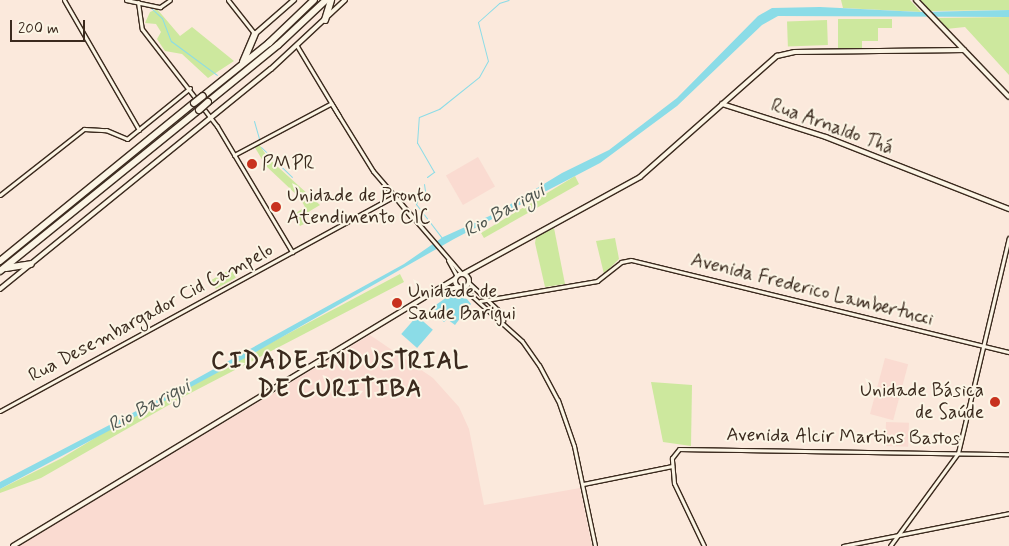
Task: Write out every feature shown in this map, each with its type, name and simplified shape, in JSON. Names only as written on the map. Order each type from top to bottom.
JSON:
[{"type":"highway","points":[[0,261],[241,66],[314,0]]},
{"type":"highway","points":[[0,271],[199,110],[326,0]]},
{"type":"highway","points":[[325,20],[331,0]]},
{"type":"highway","points":[[241,66],[255,34]]},
{"type":"highway","points":[[0,271],[31,264]]},
{"type":"main road","points":[[255,34],[294,0]]},
{"type":"main road","points":[[0,289],[297,46],[345,0]]},
{"type":"main road","points":[[916,0],[1009,97]]},
{"type":"main road","points":[[952,50],[955,41]]},
{"type":"main road","points":[[14,546],[436,291],[456,277],[536,231],[636,180],[768,62],[786,54],[964,50]]},
{"type":"main road","name":"Rua Arnaldo Thá","points":[[722,104],[826,137],[1009,209]]},
{"type":"main road","points":[[436,291],[461,287],[468,281],[477,266]]},
{"type":"main road","points":[[462,274],[468,281]]},
{"type":"main road","points":[[456,277],[461,287]]},
{"type":"street","points":[[64,0],[139,130]]},
{"type":"street","points":[[126,0],[160,7],[170,0]]},
{"type":"street","points":[[228,0],[255,34]]},
{"type":"street","points":[[138,2],[140,28],[190,88],[211,118],[292,252]]},
{"type":"street","points":[[297,46],[368,165],[462,274]]},
{"type":"street","points":[[1,195],[86,128],[110,131],[127,139],[190,88]]},
{"type":"street","points":[[234,154],[331,104]]},
{"type":"street","name":"Rua Desembargador Cid Campelo","points":[[0,411],[394,196]]},
{"type":"street","points":[[890,546],[900,535],[958,453],[1009,238]]},
{"type":"street","points":[[446,256],[456,277]]},
{"type":"street","name":"Avenida Frederico Lambertucci","points":[[480,301],[597,281],[624,261],[637,261],[1009,352]]},
{"type":"street","points":[[468,281],[488,301],[535,359],[562,407],[582,484],[595,546]]},
{"type":"street","points":[[461,287],[504,323]]},
{"type":"street","name":"Avenida Alcir Martins Bastos","points":[[672,466],[678,450],[1009,454]]},
{"type":"street","points":[[582,484],[672,466],[677,492],[704,546]]},
{"type":"street","points":[[843,546],[1009,513]]},
{"type":"shaded area","points":[[478,157],[495,186],[463,205],[446,176]]},
{"type":"shaded area","points":[[370,335],[433,378],[459,407],[469,429],[484,505],[580,488],[592,546],[19,546]]},
{"type":"shaded area","points":[[885,358],[908,364],[893,420],[870,414]]},
{"type":"shaded area","points":[[886,422],[909,423],[908,447],[885,446]]},
{"type":"green space","points":[[841,0],[910,0],[921,12],[843,8]]},
{"type":"green space","points":[[920,0],[1009,0],[1009,10],[930,11]]},
{"type":"green space","points":[[157,9],[180,36],[192,27],[234,61],[208,78],[182,54],[165,51],[157,39],[161,32],[156,24],[145,23],[150,12]]},
{"type":"green space","points":[[1009,17],[1009,75],[965,27],[946,29],[935,18]]},
{"type":"green space","points":[[838,19],[892,19],[892,28],[878,28],[878,41],[862,41],[862,49],[838,49]]},
{"type":"green space","points":[[827,20],[828,45],[788,46],[787,21]]},
{"type":"green space","points":[[259,144],[268,158],[320,205],[305,214],[308,222],[300,226],[293,215],[305,207],[300,198],[266,166],[254,146]]},
{"type":"green space","points":[[575,176],[579,184],[484,238],[481,233]]},
{"type":"green space","points":[[554,228],[565,284],[545,287],[535,243],[536,237]]},
{"type":"green space","points":[[615,238],[619,259],[604,274],[596,241]]},
{"type":"green space","points":[[231,269],[236,278],[216,289],[211,280]]},
{"type":"green space","points":[[400,274],[404,282],[181,398],[41,478],[0,493],[0,489],[62,458],[118,424]]},
{"type":"green space","points":[[651,382],[692,385],[691,446],[663,442]]},
{"type":"water","name":"Rio Barigui","points":[[820,7],[920,12],[1009,10],[1009,17],[778,16],[762,25],[677,106],[600,163],[454,239],[245,358],[0,489],[0,482],[165,396],[404,264],[443,237],[496,213],[562,173],[609,150],[677,98],[758,16],[772,8]]},
{"type":"water","points":[[450,295],[467,299],[471,304],[455,325],[447,319],[444,322],[430,309]]},
{"type":"water","points":[[417,316],[433,330],[417,348],[401,334]]},
{"type":"waterway","points":[[427,177],[434,172],[417,143],[419,117],[439,109],[479,77],[488,61],[478,22],[499,3],[509,0]]},
{"type":"waterway","points":[[150,7],[162,18],[171,41],[217,75]]},
{"type":"waterway","points":[[254,121],[259,139]]},
{"type":"waterway","points":[[261,147],[292,177]]},
{"type":"waterway","points":[[421,196],[425,191],[424,184]]},
{"type":"waterway","points":[[419,197],[416,204],[442,238]]},
{"type":"place","name":"PMPR","points":[[252,164]]},
{"type":"place","name":"Unidade de Pronto Atendimento CIC","points":[[276,207]]},
{"type":"place","name":"Unidade de Saúde Barigui","points":[[397,303]]},
{"type":"place","name":"Unidade Básica de Saúde","points":[[995,402]]},
{"type":"district","name":"CIDADE INDUSTRIAL DE CURITIBA","points":[[340,376]]}]
